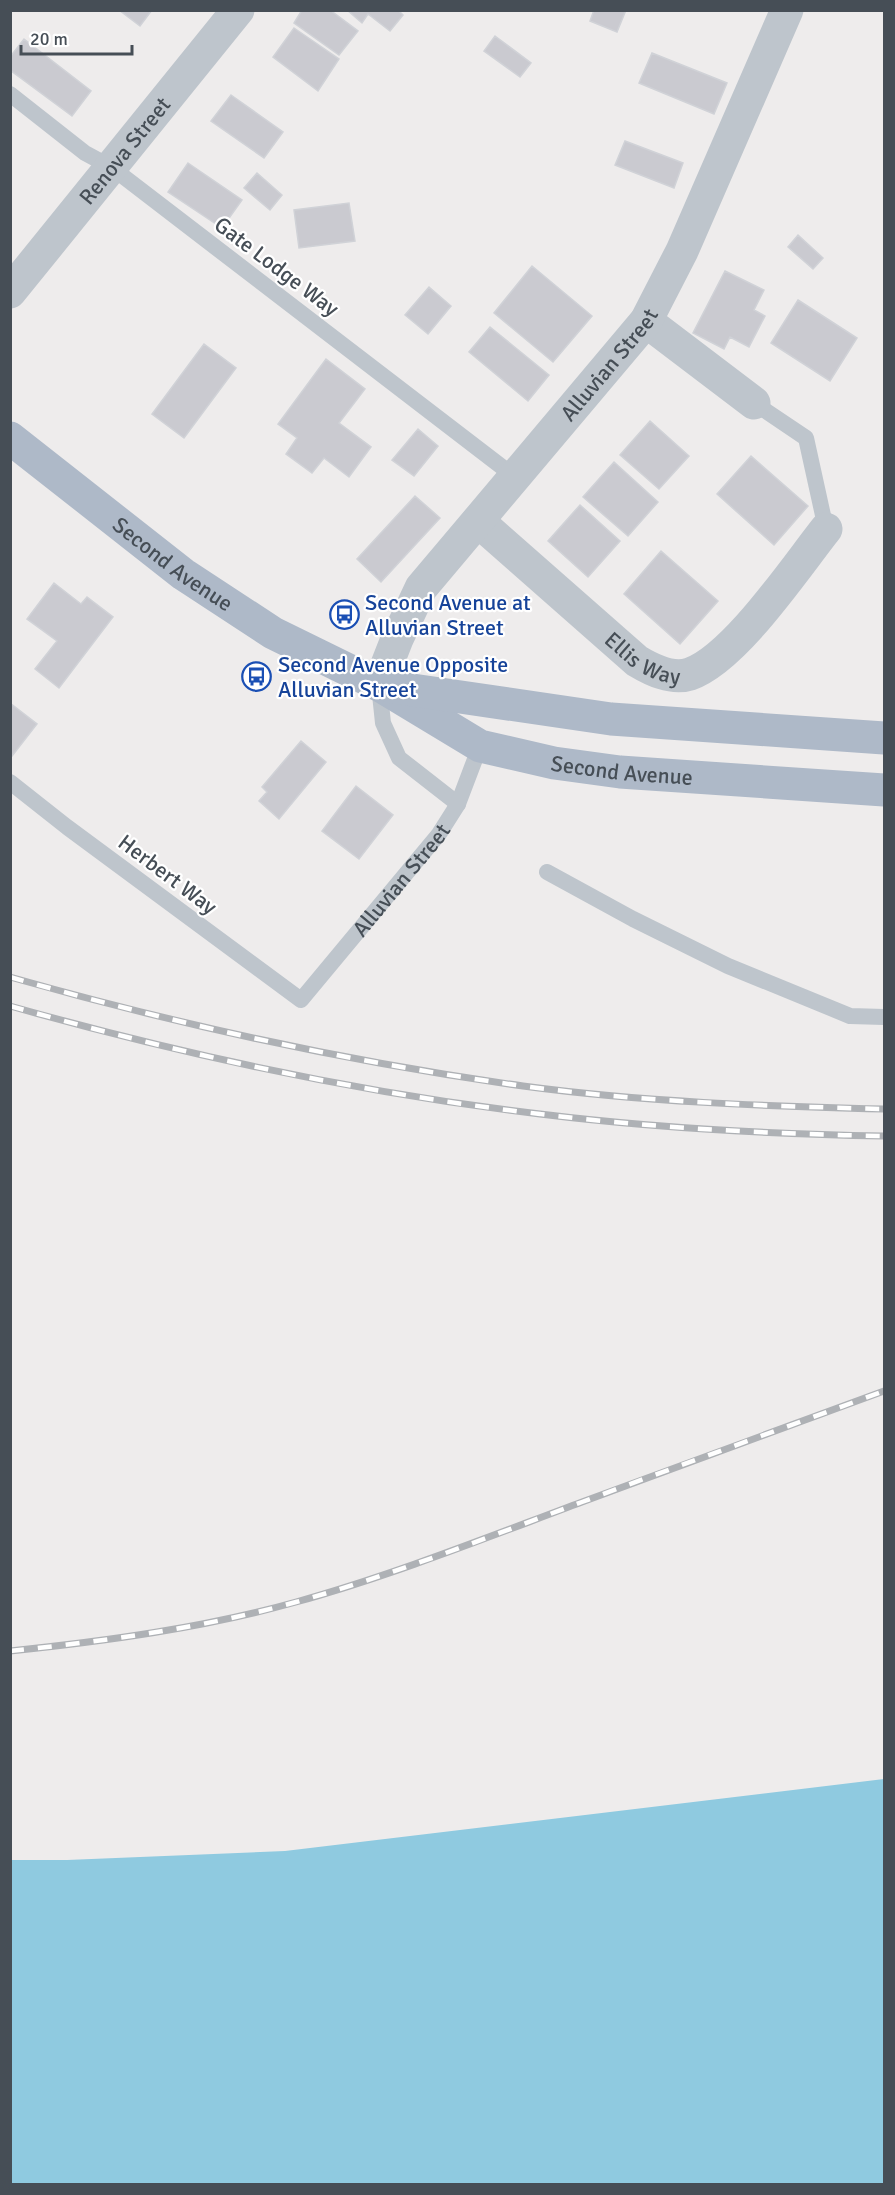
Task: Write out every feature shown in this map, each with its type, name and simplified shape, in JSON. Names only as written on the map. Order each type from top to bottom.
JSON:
[{"type":"main road","name":"Second Avenue","points":[[10,438],[183,574],[273,633],[379,685],[480,746],[554,763],[620,772],[885,790]]},
{"type":"main road","name":"Second Avenue","points":[[379,685],[611,719],[885,738]]},
{"type":"street","name":"Renova Street","points":[[10,292],[238,10]]},
{"type":"street","name":"Alluvian Street","points":[[379,685],[421,588],[646,321],[682,250],[787,10]]},
{"type":"street","points":[[646,321],[754,403]]},
{"type":"street","name":"Ellis Way","points":[[478,521],[637,661],[651,669],[678,676],[689,674],[715,660],[744,632],[826,529]]},
{"type":"lane","name":"Gate Lodge Way","points":[[10,94],[85,153],[111,167],[515,477]]},
{"type":"lane","points":[[754,403],[806,438],[826,529]]},
{"type":"lane","points":[[379,685],[383,723],[399,758],[458,804]]},
{"type":"lane","name":"Alluvian Street","points":[[301,1000],[439,834],[458,804],[480,746]]},
{"type":"lane","name":"Herbert Way","points":[[10,782],[67,827],[301,1000]]},
{"type":"lane","points":[[547,872],[633,919],[728,966],[850,1016],[885,1017]]},
{"type":"water","points":[[884,1779],[884,2184],[11,2184],[11,1860],[67,1860],[285,1851]]},
{"type":"building","points":[[119,10],[152,10],[140,26]]},
{"type":"building","points":[[302,10],[330,10],[358,31],[339,55],[294,23]]},
{"type":"building","points":[[347,10],[398,10],[403,15],[390,31],[368,14],[362,23]]},
{"type":"building","points":[[594,10],[626,10],[617,32],[590,21]]},
{"type":"building","points":[[294,28],[339,59],[318,91],[273,57]]},
{"type":"building","points":[[495,36],[531,63],[520,77],[484,51]]},
{"type":"building","points":[[24,39],[91,91],[72,116],[10,70],[10,57]]},
{"type":"building","points":[[652,53],[727,83],[714,114],[639,83]]},
{"type":"building","points":[[231,95],[283,132],[264,158],[211,121]]},
{"type":"building","points":[[625,141],[683,163],[674,188],[615,165]]},
{"type":"building","points":[[188,163],[242,200],[222,228],[168,192]]},
{"type":"building","points":[[257,173],[282,195],[270,210],[244,188]]},
{"type":"building","points":[[349,203],[355,241],[299,248],[294,210]]},
{"type":"building","points":[[798,235],[823,258],[813,269],[788,247]]},
{"type":"building","points":[[532,266],[592,316],[553,362],[494,313]]},
{"type":"building","points":[[725,271],[764,290],[754,310],[765,316],[749,347],[730,337],[724,349],[693,333]]},
{"type":"building","points":[[429,287],[451,306],[428,334],[405,315]]},
{"type":"building","points":[[798,300],[857,338],[830,381],[771,343]]},
{"type":"building","points":[[490,327],[549,375],[528,401],[469,352]]},
{"type":"building","points":[[204,344],[236,368],[184,438],[152,414]]},
{"type":"building","points":[[326,359],[365,389],[339,423],[371,447],[349,477],[324,458],[312,473],[286,454],[297,438],[278,424]]},
{"type":"building","points":[[650,421],[689,456],[659,489],[620,455]]},
{"type":"building","points":[[418,429],[438,446],[414,476],[392,460]]},
{"type":"building","points":[[751,456],[808,506],[774,545],[717,494]]},
{"type":"building","points":[[614,462],[658,502],[628,536],[583,497]]},
{"type":"building","points":[[415,496],[440,518],[381,582],[357,559]]},
{"type":"building","points":[[580,505],[620,541],[588,577],[548,541]]},
{"type":"building","points":[[661,551],[718,601],[680,644],[624,594]]},
{"type":"building","points":[[54,583],[81,604],[87,597],[113,617],[59,688],[35,669],[57,641],[27,619]]},
{"type":"building","points":[[10,703],[37,724],[12,756],[10,755]]},
{"type":"building","points":[[301,741],[326,762],[279,819],[259,801],[267,792],[262,787]]},
{"type":"building","points":[[356,786],[393,815],[359,859],[322,831]]},
{"type":"railway","points":[[10,977],[137,1011],[329,1054],[523,1086],[658,1100],[884,1109]]},
{"type":"railway","points":[[10,1006],[207,1056],[340,1084],[473,1105],[669,1127],[884,1136]]},
{"type":"railway","points":[[10,1651],[82,1643],[190,1626],[296,1602],[440,1555],[884,1391]]},
{"type":"place","name":"Second Avenue at Alluvian Street","points":[[344,615]]},
{"type":"place","name":"Second Avenue Opposite Alluvian Street","points":[[257,677]]}]
